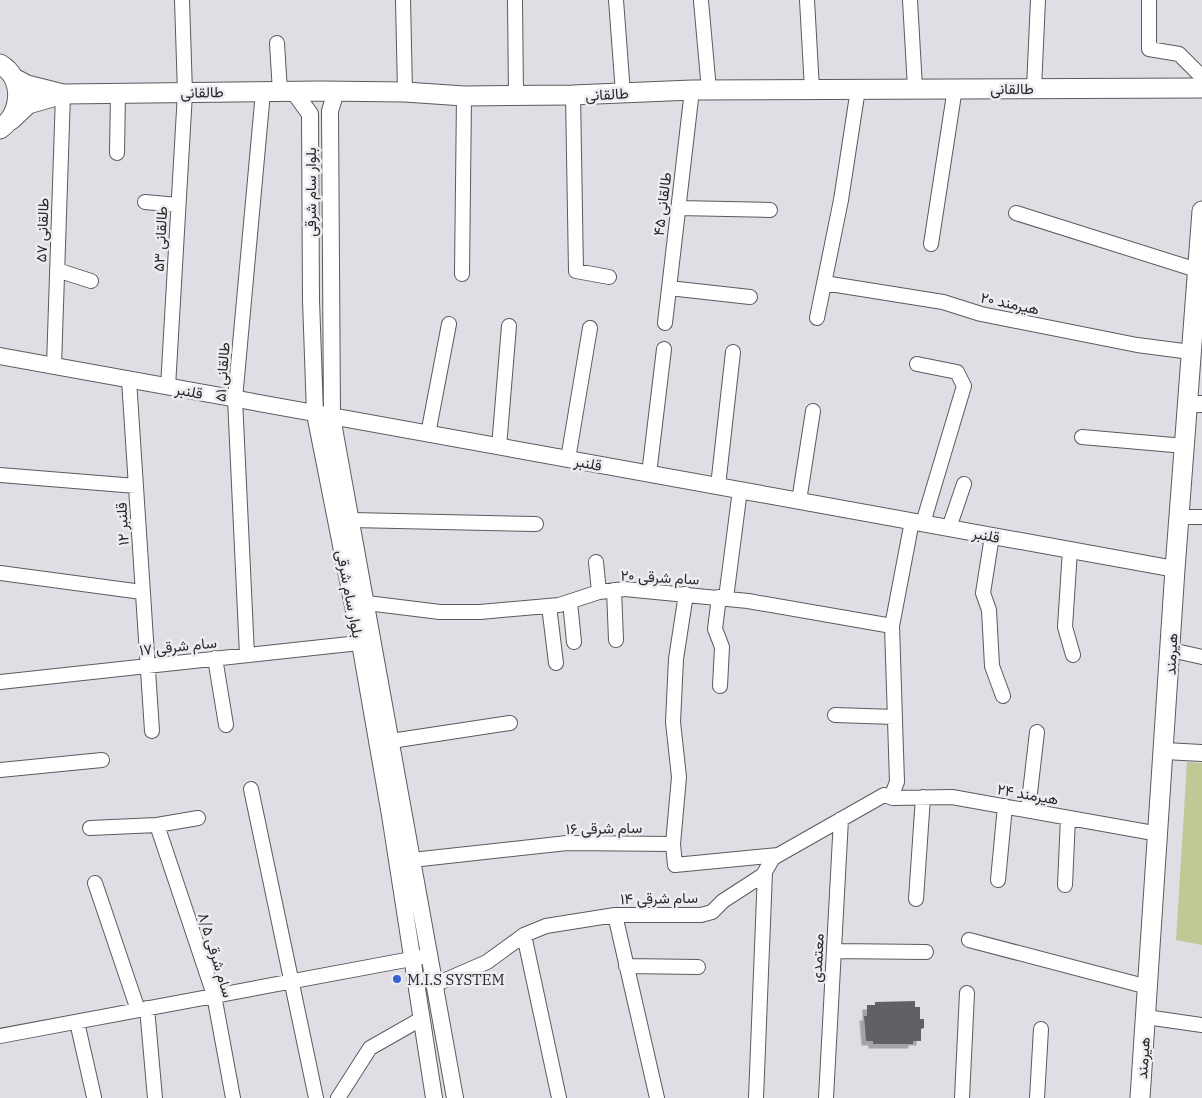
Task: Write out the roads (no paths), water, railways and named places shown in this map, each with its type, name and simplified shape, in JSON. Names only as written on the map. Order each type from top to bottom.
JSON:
[{"type":"main road","name":"طالقانی","points":[[5,67],[27,85],[62,94],[405,92],[464,96],[573,95],[700,90],[1202,88]]},
{"type":"main road","points":[[5,67],[18,100],[16,111],[5,125]]},
{"type":"main road","points":[[5,125],[28,104],[62,94]]},
{"type":"main road","name":"هیرمند","points":[[1140,1098],[1165,751],[1179,517],[1185,446],[1195,404],[1191,352],[1202,211]]},
{"type":"street","name":"طالقانی ۵۳","points":[[168,387],[185,93],[182,0]]},
{"type":"street","points":[[404,0],[405,92]]},
{"type":"street","points":[[515,0],[516,95]]},
{"type":"street","points":[[616,0],[623,93]]},
{"type":"street","points":[[807,0],[812,89]]},
{"type":"street","points":[[910,0],[915,88]]},
{"type":"street","points":[[1034,88],[1038,0]]},
{"type":"street","points":[[1149,0],[1149,49],[1179,54],[1202,77]]},
{"type":"street","name":"طالقانی ۴۵","points":[[665,323],[678,208],[700,90],[702,1]]},
{"type":"street","name":"طالقانی ۵۱","points":[[248,655],[235,399],[279,92],[277,43]]},
{"type":"street","points":[[932,244],[955,88]]},
{"type":"street","points":[[817,318],[841,200],[858,89]]},
{"type":"street","name":"بلوار سام شرقی","points":[[279,92],[310,114],[310,300],[315,414],[420,957],[434,985],[455,1098]]},
{"type":"street","name":"بلوار سام شرقی","points":[[336,92],[330,111],[332,417],[412,860],[420,957],[421,1019],[434,1098]]},
{"type":"street","points":[[118,93],[118,153]]},
{"type":"street","name":"طالقانی ۵۷","points":[[54,366],[62,94]]},
{"type":"street","points":[[573,95],[576,271],[609,277]]},
{"type":"street","points":[[462,274],[464,96]]},
{"type":"street","points":[[146,202],[178,205]]},
{"type":"street","points":[[678,208],[770,210]]},
{"type":"street","points":[[1016,213],[1197,270]]},
{"type":"street","points":[[57,270],[91,281]]},
{"type":"street","name":"هیرمند ۲۰","points":[[824,283],[943,302],[981,314],[1137,345],[1191,352]]},
{"type":"street","points":[[669,288],[750,297]]},
{"type":"street","points":[[428,434],[449,324]]},
{"type":"street","points":[[499,447],[509,326]]},
{"type":"street","points":[[568,459],[590,328]]},
{"type":"street","points":[[649,474],[664,349]]},
{"type":"street","points":[[718,486],[733,352]]},
{"type":"street","name":"قلنبر","points":[[0,356],[1175,569]]},
{"type":"street","points":[[891,797],[897,782],[892,626],[917,522],[964,386],[957,372],[917,364]]},
{"type":"street","name":"قلنبر ۱۲","points":[[129,380],[146,666],[152,731]]},
{"type":"street","points":[[799,501],[813,411]]},
{"type":"street","points":[[1082,437],[1185,446]]},
{"type":"street","points":[[0,475],[136,486]]},
{"type":"street","points":[[950,528],[964,484]]},
{"type":"street","points":[[720,686],[722,647],[715,630],[740,490]]},
{"type":"street","points":[[1179,517],[1202,517]]},
{"type":"street","points":[[352,520],[536,524]]},
{"type":"street","points":[[992,536],[983,593],[989,610],[992,666],[1003,696]]},
{"type":"street","points":[[1070,550],[1065,627],[1073,655]]},
{"type":"street","points":[[596,562],[599,592]]},
{"type":"street","points":[[0,574],[142,592]]},
{"type":"street","points":[[614,590],[616,640]]},
{"type":"street","name":"سام شرقی ۲۰","points":[[367,603],[458,613],[550,606],[570,602],[599,592],[614,590],[722,598],[892,626]]},
{"type":"street","points":[[686,594],[676,668],[673,722],[679,777],[673,844],[675,865],[778,855]]},
{"type":"street","points":[[570,602],[574,642]]},
{"type":"street","points":[[550,606],[556,663]]},
{"type":"street","name":"سام شرقی ۱۷","points":[[0,682],[360,643]]},
{"type":"street","points":[[1171,650],[1202,657]]},
{"type":"street","points":[[215,658],[226,726]]},
{"type":"street","points":[[835,715],[895,717]]},
{"type":"street","points":[[391,740],[510,723]]},
{"type":"street","points":[[1028,810],[1037,732]]},
{"type":"street","points":[[1165,751],[1202,753]]},
{"type":"street","points":[[0,770],[102,760]]},
{"type":"street","points":[[251,789],[316,1098]]},
{"type":"street","name":"سام شرقی ۱۴","points":[[434,985],[486,962],[524,935],[546,926],[615,915],[700,915],[712,912],[723,901],[763,876],[772,858],[884,795],[891,797]]},
{"type":"street","name":"هیرمند ۲۴","points":[[891,797],[952,797],[1159,834]]},
{"type":"street","points":[[916,899],[923,797]]},
{"type":"street","points":[[998,880],[1005,806]]},
{"type":"street","points":[[90,828],[157,825],[198,818]]},
{"type":"street","points":[[1065,884],[1068,818]]},
{"type":"street","name":"معتمدی","points":[[826,1098],[841,819]]},
{"type":"street","name":"سام شرقی ۸/۵","points":[[157,825],[214,995],[233,1098]]},
{"type":"street","name":"سام شرقی ۱۶","points":[[412,860],[567,843],[673,844]]},
{"type":"street","points":[[756,1098],[765,872]]},
{"type":"street","points":[[95,883],[142,1009],[155,1098]]},
{"type":"street","points":[[615,915],[657,1098]]},
{"type":"street","points":[[524,935],[559,1098]]},
{"type":"street","points":[[969,940],[1148,987]]},
{"type":"street","points":[[834,951],[926,952]]},
{"type":"street","points":[[0,1036],[420,957]]},
{"type":"street","points":[[626,966],[698,967]]},
{"type":"street","points":[[962,1098],[967,993]]},
{"type":"street","points":[[1146,1016],[1202,1025]]},
{"type":"street","points":[[338,1098],[370,1048],[421,1019]]},
{"type":"street","points":[[77,1022],[94,1097]]},
{"type":"street","points":[[1037,1098],[1040,1029]]},
{"type":"place","name":"M.I.S SYSTEM","points":[[397,979]]}]
